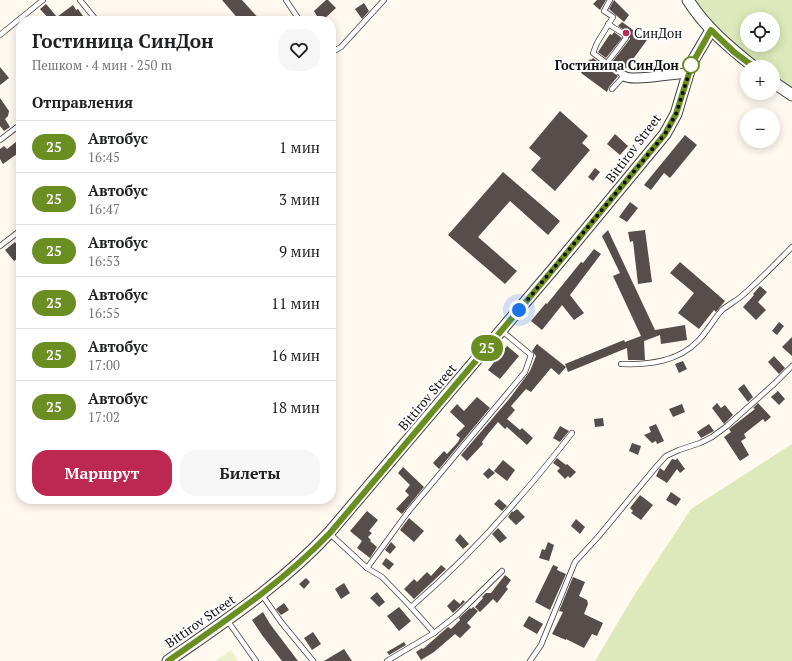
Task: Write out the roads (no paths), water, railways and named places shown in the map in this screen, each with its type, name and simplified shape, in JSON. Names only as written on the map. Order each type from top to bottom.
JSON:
[{"type":"street","points":[[688,0],[701,19],[711,30],[745,60]]},
{"type":"street","name":"Bittirov Street","points":[[168,661],[262,595],[297,566],[330,533],[502,331],[665,134],[676,114],[696,55],[711,30]]},
{"type":"street","points":[[624,76],[627,78],[646,78],[689,73]]},
{"type":"street","points":[[780,87],[792,96]]},
{"type":"lane","points":[[22,16],[42,0]]},
{"type":"lane","points":[[80,0],[93,16]]},
{"type":"lane","points":[[286,0],[297,16]]},
{"type":"lane","points":[[336,50],[341,47],[384,0]]},
{"type":"lane","points":[[610,0],[604,10],[613,17],[593,53],[624,76],[612,89]]},
{"type":"lane","points":[[0,34],[16,21]]},
{"type":"lane","points":[[608,24],[624,34],[626,38],[608,63]]},
{"type":"lane","points":[[0,140],[16,128]]},
{"type":"lane","points":[[0,246],[16,234]]},
{"type":"lane","points":[[621,364],[656,362],[676,357],[686,352],[699,340],[709,325],[724,309],[736,302],[792,247]]},
{"type":"lane","points":[[367,568],[408,512],[525,372],[531,355],[502,331]]},
{"type":"lane","points":[[530,661],[541,645],[575,562],[598,538],[656,467],[666,456],[678,450],[700,443],[712,437],[727,426],[792,366]]},
{"type":"lane","points":[[411,607],[434,587],[494,526],[518,500],[572,433]]},
{"type":"lane","points":[[330,533],[367,568],[382,577],[434,633]]},
{"type":"lane","points":[[387,661],[434,633],[457,615],[502,571]]},
{"type":"lane","points":[[262,595],[280,622],[313,661]]},
{"type":"lane","points":[[227,620],[256,661]]},
{"type":"place","name":"СинДон","points":[[626,33]]},
{"type":"place","name":"Гостиница СинДон","points":[[691,65]]}]
